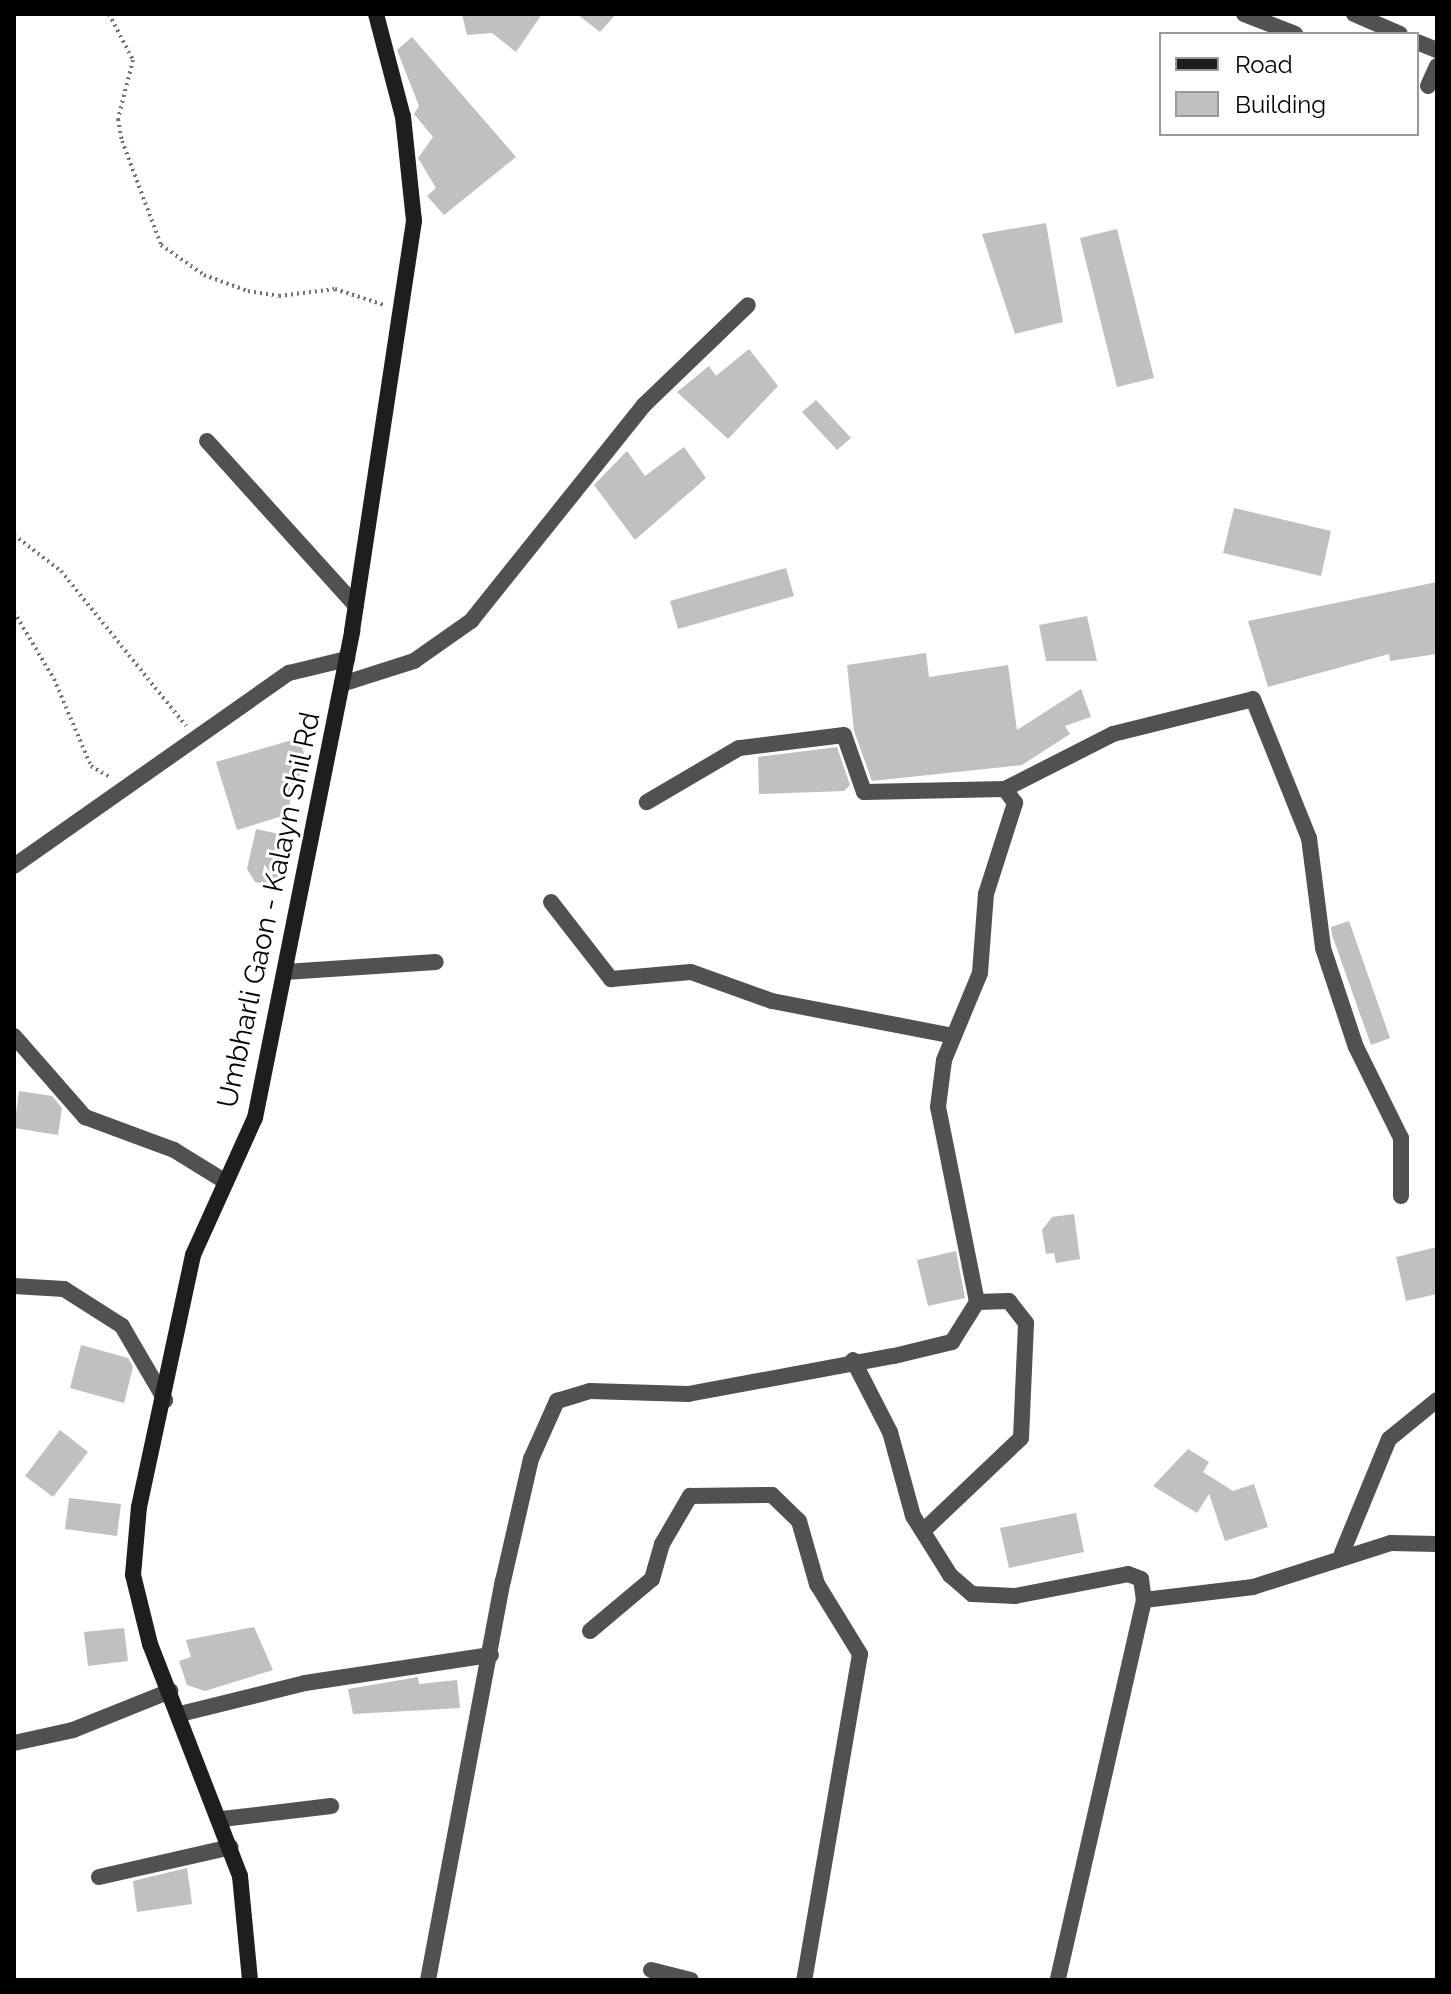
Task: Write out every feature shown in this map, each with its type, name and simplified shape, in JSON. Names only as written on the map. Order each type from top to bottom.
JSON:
[{"type":"street","name":"Umbharli Gaon - Kalayn Shil Rd","points":[[250,1980],[231,1847],[170,1691],[133,1575],[139,1507],[165,1400],[193,1255],[255,1118],[356,606],[398,309],[414,221],[403,117],[376,14]]},
{"type":"street","points":[[1244,14],[1290,32]]},
{"type":"street","points":[[1354,14],[1395,32]]},
{"type":"street","points":[[1427,86],[1437,66]]},
{"type":"street","points":[[342,684],[414,661],[471,621],[644,405],[748,305]]},
{"type":"street","points":[[207,441],[356,606]]},
{"type":"street","points":[[14,866],[123,785],[289,673],[347,659]]},
{"type":"street","points":[[647,802],[739,748],[844,735],[864,792],[1005,789],[1113,734],[1253,699],[1309,838],[1323,948],[1356,1047],[1401,1138],[1401,1196]]},
{"type":"street","points":[[428,1980],[531,1459],[557,1401],[590,1391],[688,1394],[952,1342],[977,1302],[938,1107],[954,1036],[980,973],[986,894],[1015,803],[1005,789]]},
{"type":"street","points":[[551,902],[611,979],[691,972],[772,1001],[954,1036]]},
{"type":"street","points":[[285,972],[436,962]]},
{"type":"street","points":[[14,1036],[85,1117],[174,1150],[226,1182]]},
{"type":"street","points":[[14,1286],[64,1289],[122,1326],[165,1400]]},
{"type":"street","points":[[923,1531],[1021,1438],[1026,1323],[1009,1301],[977,1302]]},
{"type":"street","points":[[853,1360],[890,1432],[923,1531],[950,1575],[972,1594],[1015,1596],[1128,1574],[1141,1579],[1144,1600],[1058,1980]]},
{"type":"street","points":[[1342,1553],[1389,1439],[1437,1400]]},
{"type":"street","points":[[590,1631],[652,1579],[662,1544],[690,1496],[772,1495],[799,1521],[817,1584],[860,1654],[804,1980]]},
{"type":"street","points":[[1144,1600],[1253,1587],[1342,1553],[1437,1544]]},
{"type":"street","points":[[180,1714],[305,1683],[491,1655]]},
{"type":"street","points":[[14,1743],[73,1730],[170,1691]]},
{"type":"street","points":[[222,1819],[331,1806]]},
{"type":"street","points":[[99,1877],[231,1847]]},
{"type":"street","points":[[651,1970],[691,1980]]},
{"type":"path","points":[[109,14],[133,60],[118,119],[122,141],[161,245],[204,275],[248,291],[279,296],[335,289],[398,309]]},
{"type":"path","points":[[14,535],[61,571],[136,672],[196,736]]},
{"type":"path","points":[[14,612],[54,679],[91,766],[123,785]]},
{"type":"building","points":[[462,14],[542,14],[516,52],[492,33],[467,35]]},
{"type":"building","points":[[577,14],[616,14],[600,32]]},
{"type":"building","points":[[412,37],[516,157],[444,215],[427,196],[436,188],[418,158],[433,137],[414,114],[419,106],[397,50]]},
{"type":"building","points":[[1046,223],[1063,322],[1015,334],[982,234]]},
{"type":"building","points":[[1117,229],[1154,378],[1117,387],[1080,238]]},
{"type":"building","points":[[749,349],[778,386],[728,439],[677,392],[709,366],[716,376]]},
{"type":"building","points":[[816,400],[851,438],[837,450],[802,412]]},
{"type":"building","points":[[684,447],[706,478],[635,540],[594,485],[627,451],[645,476]]},
{"type":"building","points":[[1234,508],[1331,531],[1321,576],[1223,553]]},
{"type":"building","points":[[786,568],[794,596],[678,629],[670,601]]},
{"type":"building","points":[[1437,582],[1437,654],[1390,661],[1389,654],[1268,687],[1248,621]]},
{"type":"building","points":[[1087,616],[1097,661],[1046,661],[1039,625]]},
{"type":"building","points":[[926,653],[929,677],[1008,665],[1017,730],[1081,689],[1091,717],[1065,726],[1070,734],[1022,765],[872,781],[854,731],[847,665]]},
{"type":"building","points":[[299,738],[307,763],[291,790],[289,814],[237,830],[216,762]]},
{"type":"building","points":[[837,747],[850,785],[844,791],[759,794],[758,757]]},
{"type":"building","points":[[256,829],[288,836],[277,887],[255,882],[247,869]]},
{"type":"building","points":[[1349,921],[1390,1038],[1371,1045],[1332,935],[1331,927]]},
{"type":"building","points":[[19,1091],[52,1096],[62,1108],[58,1135],[14,1128]]},
{"type":"building","points":[[1074,1214],[1080,1259],[1056,1263],[1054,1253],[1046,1254],[1042,1230],[1052,1217]]},
{"type":"building","points":[[1437,1247],[1437,1294],[1406,1301],[1396,1257]]},
{"type":"building","points":[[956,1251],[965,1298],[928,1306],[917,1260]]},
{"type":"building","points":[[81,1345],[128,1358],[133,1367],[124,1403],[70,1388]]},
{"type":"building","points":[[60,1430],[88,1452],[53,1497],[25,1476]]},
{"type":"building","points":[[1188,1449],[1209,1462],[1203,1472],[1233,1491],[1254,1484],[1268,1527],[1225,1541],[1209,1494],[1197,1513],[1153,1486]]},
{"type":"building","points":[[69,1498],[121,1504],[117,1536],[65,1529]]},
{"type":"building","points":[[1076,1513],[1084,1552],[1009,1568],[1000,1528]]},
{"type":"building","points":[[254,1627],[273,1670],[205,1691],[187,1685],[179,1661],[191,1657],[186,1640]]},
{"type":"building","points":[[124,1628],[128,1661],[88,1666],[84,1632]]},
{"type":"building","points":[[418,1677],[419,1684],[457,1680],[460,1708],[353,1714],[348,1689]]},
{"type":"building","points":[[187,1868],[192,1904],[137,1912],[133,1881]]}]
